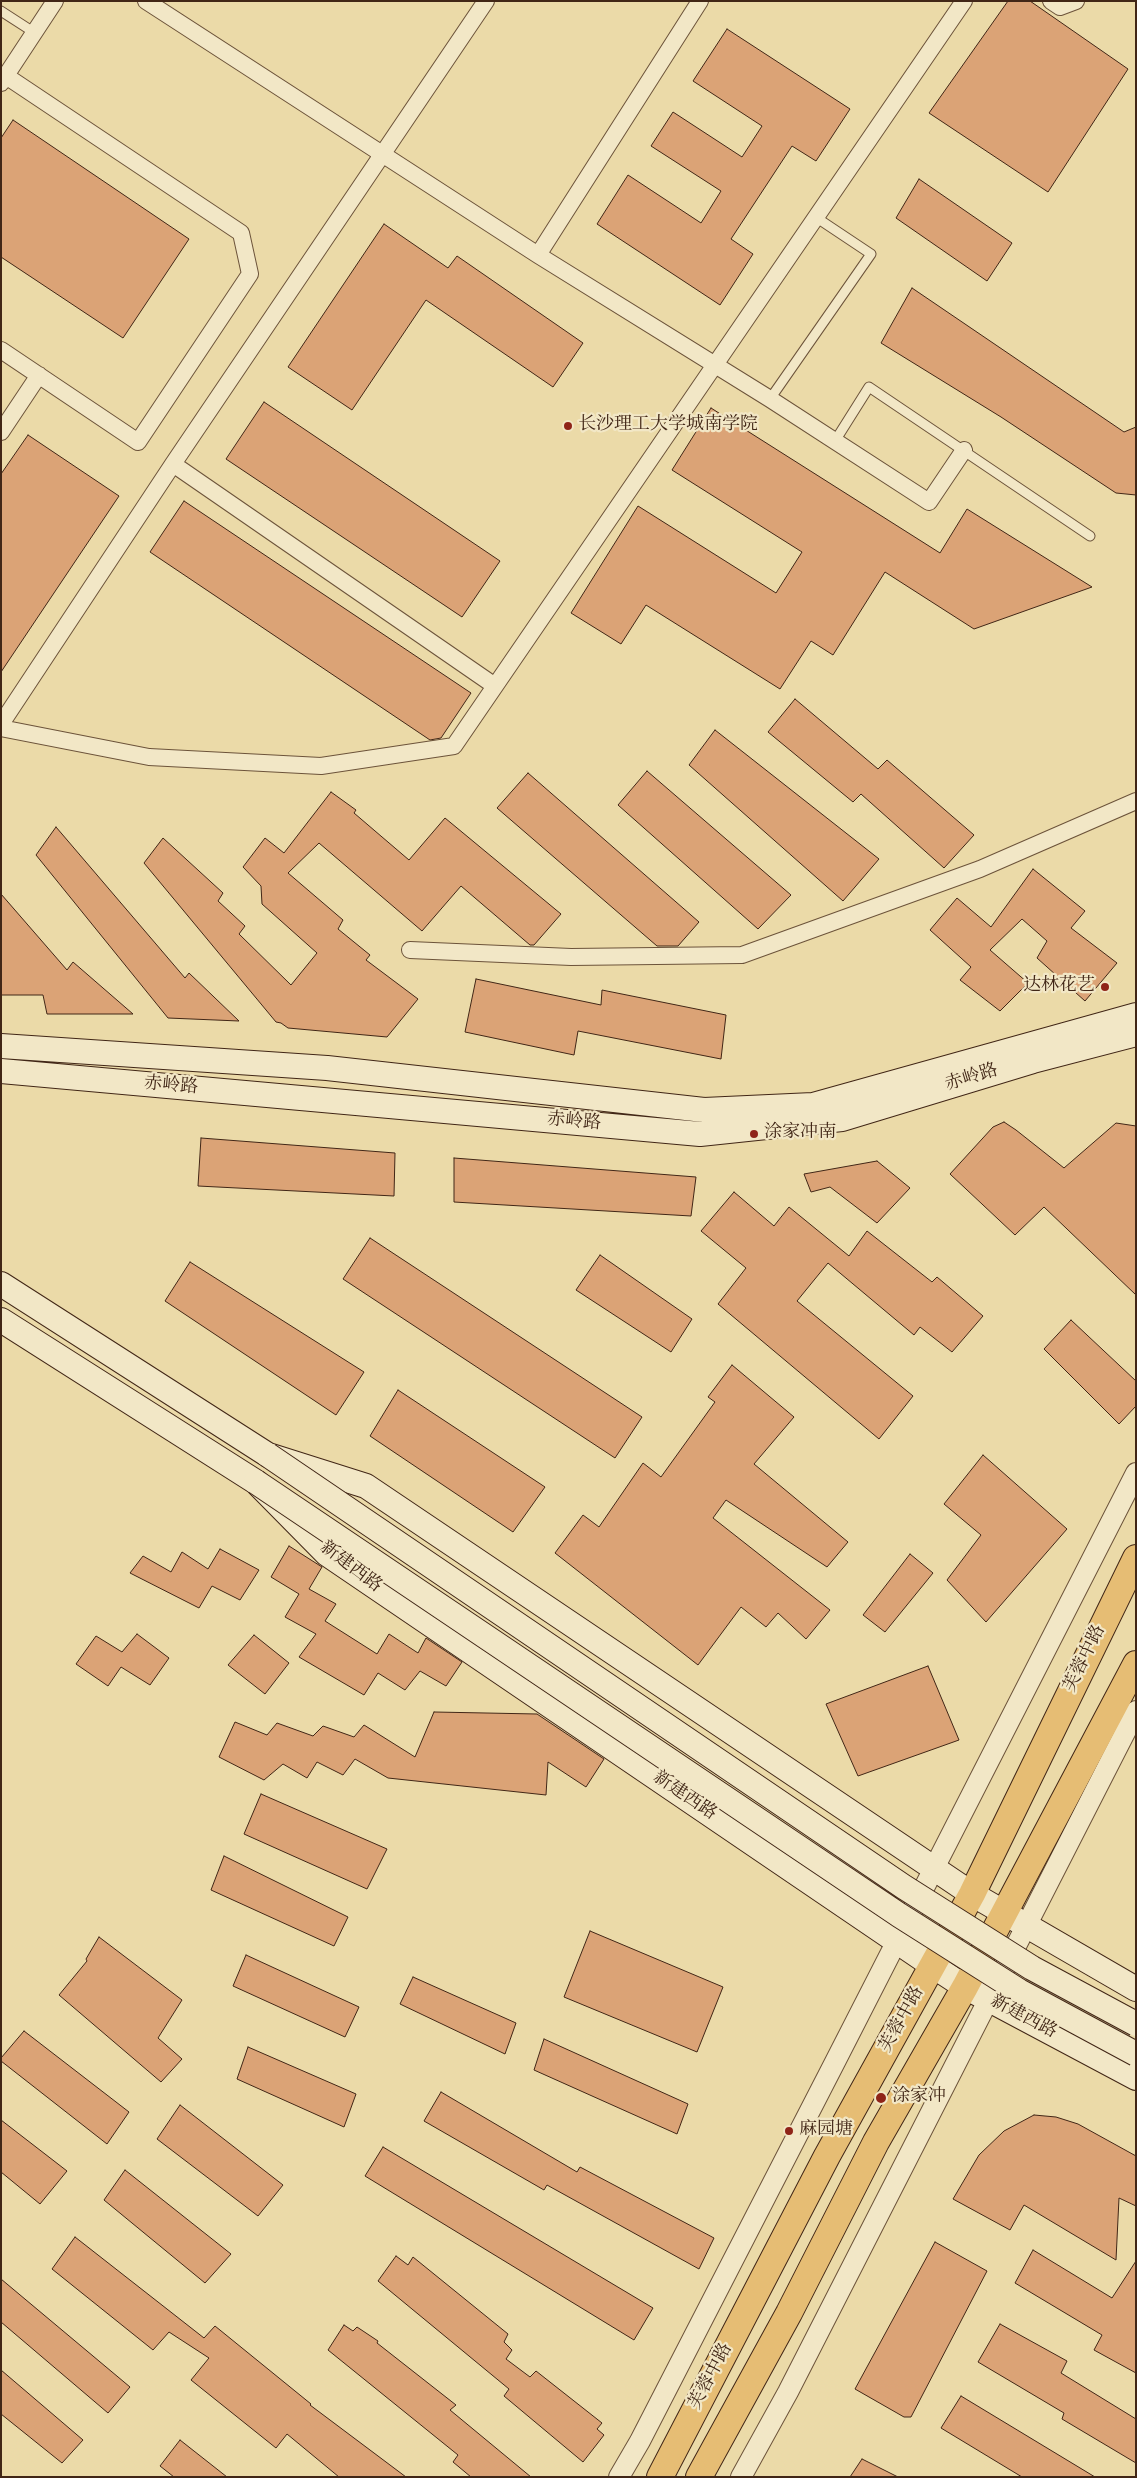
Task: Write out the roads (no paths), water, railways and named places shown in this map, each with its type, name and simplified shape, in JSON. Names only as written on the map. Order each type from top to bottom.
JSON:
[{"type":"main road","name":"赤岭路","points":[[1,1046],[327,1068],[704,1110],[813,1105],[1136,1015]]},
{"type":"main road","name":"赤岭路","points":[[1,1072],[700,1134],[842,1119],[1033,1061],[1136,1034]]},
{"type":"main road","points":[[1,1284],[268,1455],[904,1887],[1032,1968],[1136,2024]]},
{"type":"main road","name":"新建西路","points":[[1,1320],[256,1482],[899,1915],[1019,1991],[1136,2054]]},
{"type":"main road","points":[[268,1455],[366,1486],[972,1894],[1136,1989]]},
{"type":"main road","name":"新建西路","points":[[256,1482],[327,1554],[896,1941],[965,1987],[1136,2078]]},
{"type":"main road","name":"芙蓉中路","points":[[660,2477],[827,2156],[972,1894],[1136,1558]]},
{"type":"main road","name":"芙蓉中路","points":[[699,2477],[789,2313],[876,2142],[965,1987],[1014,1920],[1136,1664]]},
{"type":"street","points":[[1,350],[138,442],[250,274],[241,233],[4,80],[55,1]]},
{"type":"street","points":[[146,1],[538,255],[770,399],[929,502],[964,450]]},
{"type":"street","points":[[486,1],[173,464],[1,726],[149,757],[321,766],[454,746],[964,1]]},
{"type":"street","points":[[538,255],[700,1]]},
{"type":"street","points":[[1051,1],[1060,8],[1076,1]]},
{"type":"street","points":[[1,432],[39,375]]},
{"type":"street","points":[[173,464],[495,686]]},
{"type":"street","points":[[410,950],[570,957],[742,954],[980,869],[1136,801]]},
{"type":"street","points":[[618,2477],[640,2441],[1136,1473]]},
{"type":"street","points":[[741,2477],[788,2392],[987,1999],[1014,1920],[1136,1711]]},
{"type":"lane","points":[[1,11],[35,33]]},
{"type":"lane","points":[[770,399],[871,254],[817,218]]},
{"type":"lane","points":[[835,441],[869,387],[1090,536]]},
{"type":"place","name":"长沙理工大学城南学院","points":[[568,426]]},
{"type":"place","name":"达林花艺","points":[[1105,987]]},
{"type":"place","name":"涂家冲南","points":[[754,1134]]},
{"type":"place","name":"涂家冲","points":[[881,2098]]},
{"type":"place","name":"麻园塘","points":[[789,2131]]}]
